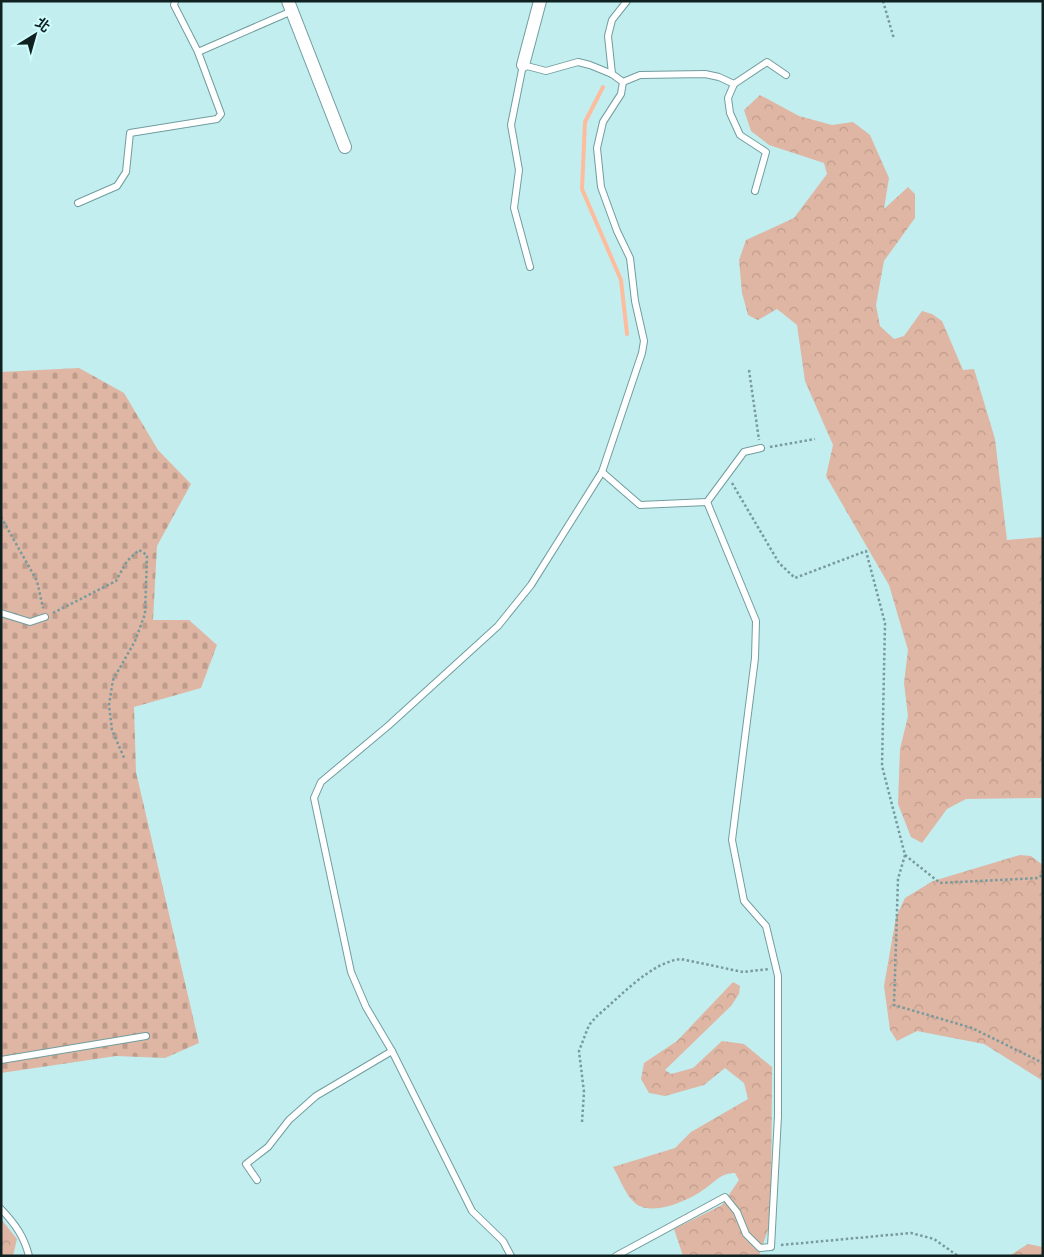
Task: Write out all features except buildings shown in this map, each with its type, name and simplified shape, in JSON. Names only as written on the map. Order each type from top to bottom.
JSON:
[{"type":"street","points":[[523,65],[540,1]]},
{"type":"street","points":[[290,6],[346,147]]},
{"type":"lane","points":[[78,203],[117,186],[126,172],[130,133],[217,119],[221,114],[198,52],[174,5],[176,1]]},
{"type":"lane","points":[[612,74],[608,36],[612,20],[627,1]]},
{"type":"lane","points":[[198,52],[290,6]]},
{"type":"lane","points":[[530,267],[514,208],[519,170],[511,125],[523,65],[546,71],[578,62],[612,74],[623,82]]},
{"type":"lane","points":[[755,191],[766,152],[740,135],[730,114],[728,98],[734,84],[767,62],[786,75]]},
{"type":"lane","points":[[623,82],[640,75],[705,74],[719,77],[734,84]]},
{"type":"lane","points":[[511,1256],[503,1241],[472,1211],[392,1051],[366,1007],[351,972],[314,798],[321,782],[388,726],[498,626],[531,585],[602,472],[642,353],[644,341],[634,301],[630,258],[601,187],[597,148],[603,122],[621,94],[623,82]]},
{"type":"lane","points":[[602,472],[640,505],[707,502],[744,452],[760,448]]},
{"type":"lane","points":[[616,1256],[725,1196],[737,1212],[746,1234],[760,1248],[772,1246],[778,1116],[778,976],[766,926],[744,901],[732,840],[755,658],[756,621],[707,502]]},
{"type":"lane","points":[[1,613],[30,622],[45,617]]},
{"type":"lane","points":[[1,1060],[146,1036]]},
{"type":"lane","points":[[256,1180],[246,1164],[268,1147],[289,1120],[316,1096],[392,1051]]},
{"type":"lane","points":[[1,1209],[16,1225],[25,1241],[29,1256]]},
{"type":"path","points":[[883,1],[894,40]]},
{"type":"path","points":[[749,370],[760,448],[815,440]]},
{"type":"path","points":[[728,476],[779,563],[795,578],[866,551],[885,623],[882,766],[904,855],[898,879],[894,1005],[972,1028],[1043,1063]]},
{"type":"path","points":[[1,516],[37,581],[45,617],[116,581],[126,561],[139,550],[147,555],[146,614],[135,641],[113,680],[109,704],[112,730],[125,760]]},
{"type":"path","points":[[904,855],[940,884],[1038,878],[1043,874]]},
{"type":"path","points":[[582,1122],[584,1092],[579,1051],[589,1025],[655,967],[671,960],[681,959],[744,972],[776,968]]},
{"type":"path","points":[[772,1246],[911,1233],[934,1239],[958,1256]]},
{"type":"green space","points":[[760,95],[799,116],[832,125],[853,122],[870,135],[889,178],[884,209],[908,187],[915,194],[915,218],[884,261],[876,305],[880,326],[894,339],[904,336],[922,311],[932,314],[942,321],[963,370],[974,369],[995,439],[1007,540],[1043,537],[1043,798],[966,799],[947,809],[922,843],[911,837],[898,804],[900,749],[908,716],[904,683],[908,650],[889,585],[826,476],[833,445],[805,381],[797,325],[777,309],[758,320],[748,315],[742,293],[739,260],[746,240],[794,218],[827,174],[824,163],[769,145],[751,131],[744,110]]},
{"type":"green space","points":[[79,368],[124,393],[158,450],[191,484],[157,546],[153,620],[189,620],[217,645],[201,688],[134,707],[136,772],[199,1043],[165,1058],[116,1056],[1,1073],[1,372]]},
{"type":"green space","points":[[1020,855],[1031,856],[1043,865],[1043,1081],[984,1044],[917,1031],[897,1041],[890,1030],[884,986],[896,917],[905,898],[933,881]]},
{"type":"green space","points":[[733,982],[740,986],[739,994],[731,1006],[665,1070],[671,1074],[693,1068],[722,1041],[744,1044],[772,1067],[771,1221],[759,1256],[683,1256],[674,1229],[722,1205],[739,1180],[735,1173],[723,1175],[690,1198],[669,1206],[648,1208],[639,1206],[632,1200],[613,1167],[675,1148],[691,1132],[748,1099],[744,1083],[725,1068],[704,1085],[665,1096],[649,1093],[641,1079],[644,1063],[677,1041]]},
{"type":"green space","points":[[1,1219],[17,1239],[13,1256],[1,1256]]},
{"type":"green space","points":[[1028,1244],[1043,1247],[1043,1256],[1009,1256]]},
{"type":"waterway","points":[[603,87],[585,122],[582,189],[621,280],[627,334]]}]
